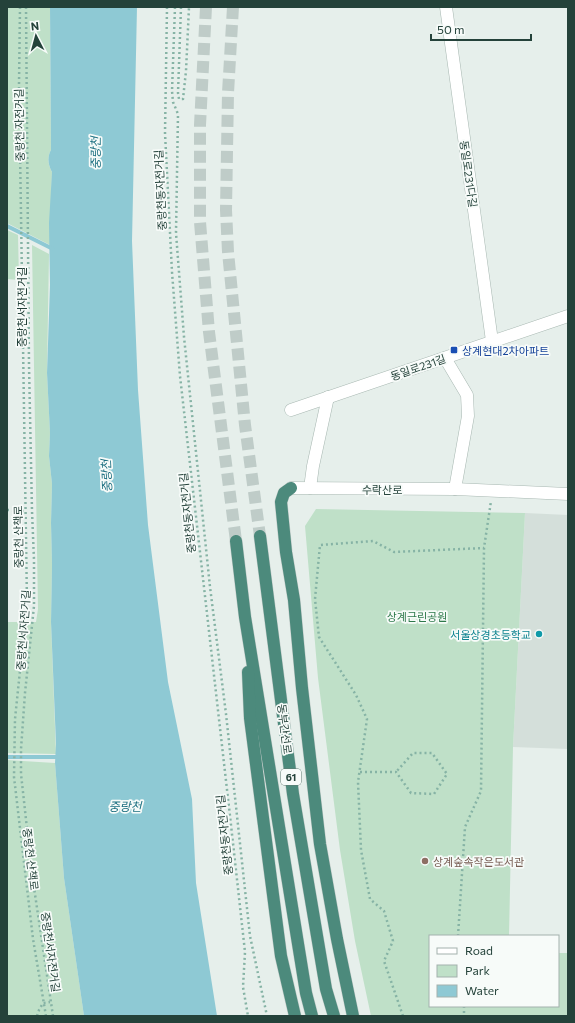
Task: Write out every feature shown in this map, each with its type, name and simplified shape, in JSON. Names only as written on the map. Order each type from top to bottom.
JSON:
[{"type":"highway","points":[[291,488],[284,493],[281,502],[286,552],[294,600],[303,696],[320,844],[337,939],[353,1016]]},
{"type":"highway","name":"동부간선로","points":[[260,536],[293,794],[326,989],[334,1016]]},
{"type":"highway","name":"동부간선로","points":[[236,541],[246,617],[306,993],[312,1016]]},
{"type":"highway","points":[[246,617],[250,718],[281,956],[295,1016]]},
{"type":"street","name":"동일로231다길","points":[[446,7],[492,341]]},
{"type":"street","name":"동일로231길","points":[[291,410],[568,316]]},
{"type":"street","points":[[445,358],[467,396],[468,416],[455,489]]},
{"type":"street","points":[[310,488],[313,466],[328,397]]},
{"type":"street","name":"수락산로","points":[[291,488],[455,489],[568,494]]},
{"type":"path","name":"중랑천 산책로","points":[[20,7],[19,85],[27,602],[15,719],[14,759],[15,793],[33,939],[46,1016]]},
{"type":"path","name":"중랑천 자전거길","points":[[26,7],[29,242]]},
{"type":"path","name":"중랑천동자전거길","points":[[167,7],[165,133],[176,324],[193,499],[245,952],[243,987],[248,1016]]},
{"type":"path","points":[[175,7],[172,91],[173,102],[178,114],[176,233],[184,337],[210,587],[226,714],[250,936],[267,1016]]},
{"type":"path","points":[[180,7],[178,93],[179,99],[182,100],[186,76],[189,7]]},
{"type":"path","name":"중랑천서자전거길","points":[[29,242],[29,365],[34,597],[21,760],[32,874],[53,1016]]},
{"type":"path","points":[[458,935],[465,827],[481,791],[484,548],[492,491]]},
{"type":"path","points":[[7,510],[25,511]]},
{"type":"path","points":[[403,1016],[384,961],[393,941],[384,911],[370,899],[361,850],[358,782],[367,720],[356,695],[319,637],[315,599],[320,545],[373,541],[394,552],[484,548]]},
{"type":"path","points":[[360,772],[396,772],[413,753],[432,753],[447,774],[434,794],[411,793],[396,772]]},
{"type":"path","points":[[37,1016],[38,1010],[43,1003],[50,1002]]},
{"type":"shaded area","points":[[525,513],[568,515],[568,749],[513,747]]},
{"type":"green space","points":[[7,7],[50,7],[51,150],[48,161],[52,172],[50,245],[7,223]]},
{"type":"green space","points":[[7,230],[18,235],[19,280],[7,279]]},
{"type":"green space","points":[[32,245],[49,254],[47,373],[50,433],[49,456],[52,484],[51,622],[56,754],[7,753],[7,622],[36,622],[38,609]]},
{"type":"green space","name":"상계근린공원","points":[[316,509],[525,513],[513,747],[509,935],[429,935],[429,1007],[559,1007],[559,953],[568,953],[568,1016],[371,1016],[355,941],[340,850],[318,678],[305,526]]},
{"type":"green space","points":[[7,760],[55,763],[64,878],[84,1016],[7,1016]]},
{"type":"water","name":"중랑천","points":[[50,7],[137,7],[132,241],[138,390],[148,525],[168,682],[192,799],[196,883],[217,1016],[84,1016],[64,878],[55,763],[56,744],[51,622],[52,484],[49,456],[50,433],[47,373],[50,285],[49,223],[52,172],[48,161],[51,150]]},
{"type":"waterway","points":[[7,226],[53,249]]},
{"type":"waterway","points":[[7,757],[61,757]]},
{"type":"tunnel","points":[[206,7],[200,125],[200,222],[209,332],[236,541]]},
{"type":"tunnel","points":[[233,7],[228,93],[226,210],[228,252],[245,425],[260,536]]},
{"type":"place","name":"상계현대2차아파트","points":[[454,350]]},
{"type":"place","name":"서울상경초등학교","points":[[539,634]]},
{"type":"place","name":"상계숲속작은도서관","points":[[425,861]]}]
